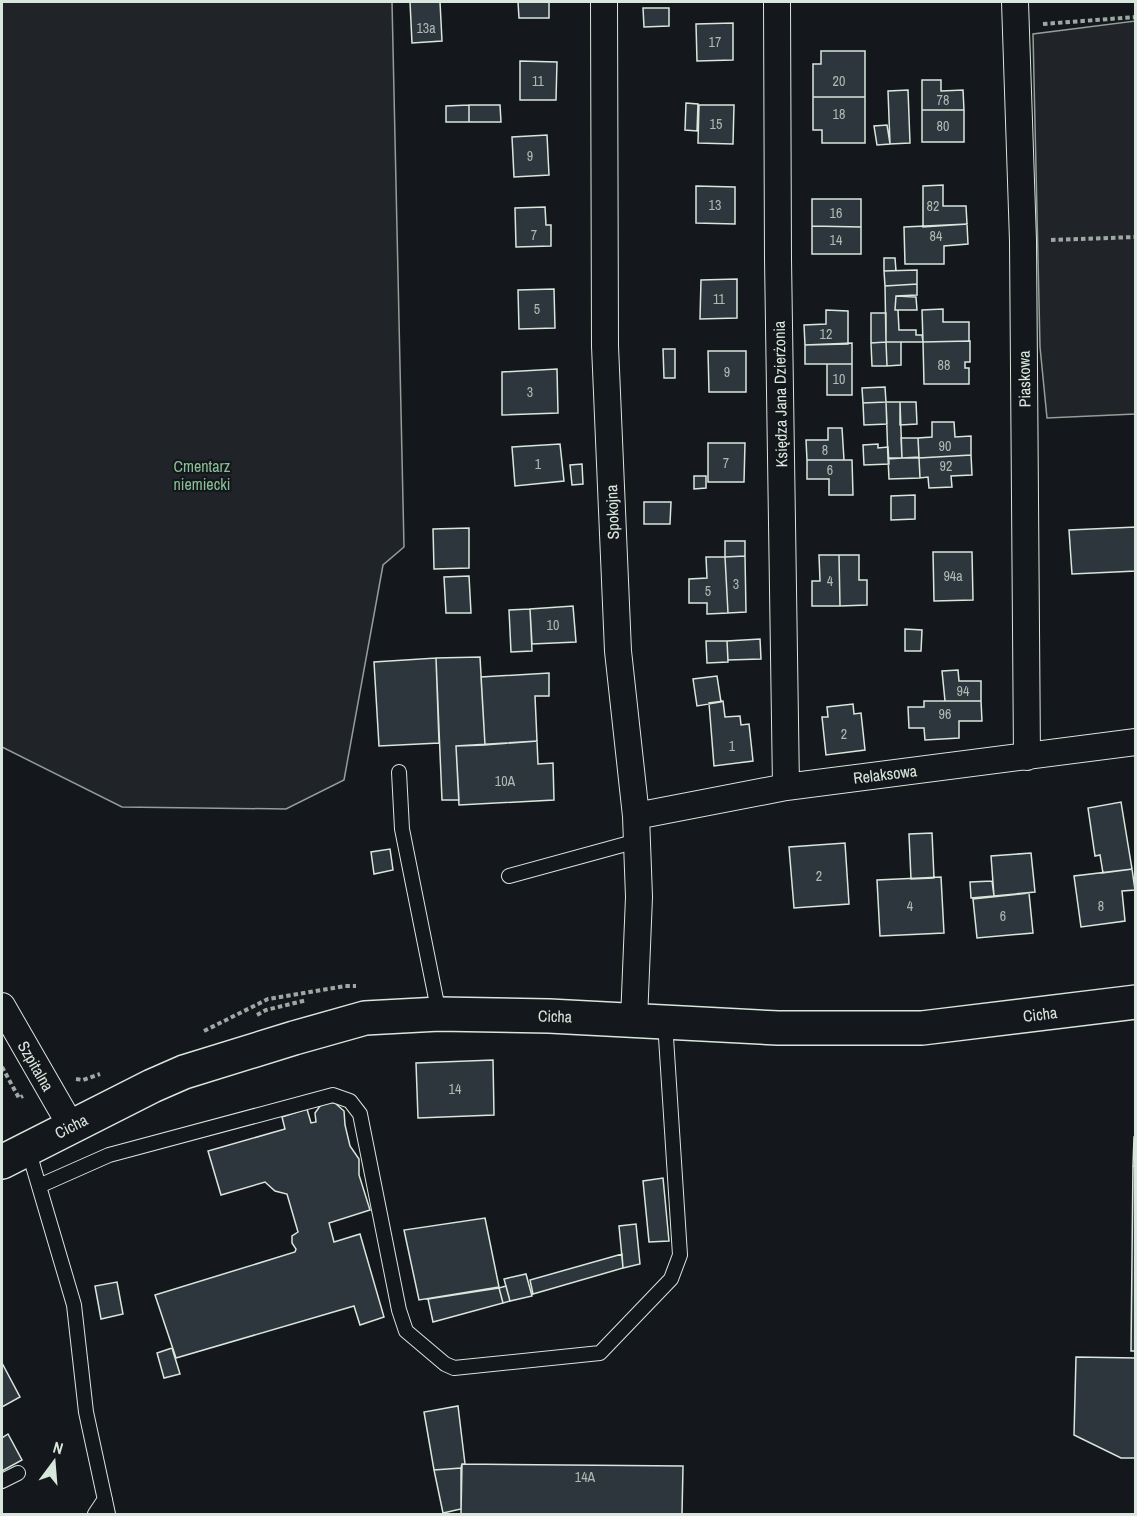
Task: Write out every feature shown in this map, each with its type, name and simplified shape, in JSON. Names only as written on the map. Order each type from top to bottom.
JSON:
[{"type":"street","name":"Spokojna","points":[[604,2],[605,358],[618,651],[636,828],[649,1021]]},
{"type":"street","name":"Księdza Jana Dzierżonia","points":[[777,2],[778,248],[786,786]]},
{"type":"street","name":"Piaskowa","points":[[1015,14],[1023,241],[1027,757]]},
{"type":"street","name":"Relaksowa","points":[[636,828],[786,786],[1136,742]]},
{"type":"street","name":"Cicha","points":[[15,1156],[152,1086],[217,1061],[365,1018],[439,1014],[549,1016],[778,1028],[922,1028],[1136,1002]]},
{"type":"street","name":"Szpitalna","points":[[2,1006],[71,1126]]},
{"type":"lane","points":[[399,772],[402,829],[439,1014]]},
{"type":"lane","points":[[509,876],[636,828]]},
{"type":"lane","points":[[39,1186],[109,1155],[333,1095],[350,1101],[360,1114],[399,1310],[406,1331],[445,1364],[454,1368],[600,1353],[671,1279],[680,1255],[649,1021]]},
{"type":"lane","points":[[15,1156],[39,1186],[74,1305],[86,1412],[108,1515]]},
{"type":"lane","points":[[2,1481],[18,1473]]},
{"type":"lane","points":[[95,1515],[105,1499]]},
{"type":"path","points":[[1015,14],[1136,17]]},
{"type":"path","points":[[1023,241],[1136,237]]},
{"type":"green space","name":"Cmentarz niemiecki","points":[[2,2],[392,2],[404,547],[383,565],[344,780],[286,809],[122,807],[2,747]]},
{"type":"green space","points":[[1135,21],[1135,414],[1047,418],[1040,347],[1033,34]]},
{"type":"building","points":[[410,2],[440,2],[442,41],[412,43]]},
{"type":"building","points":[[518,2],[549,2],[549,18],[519,18]]},
{"type":"building","points":[[643,8],[669,8],[669,26],[644,27]]},
{"type":"building","points":[[733,23],[733,60],[697,61],[696,24]]},
{"type":"building","points":[[821,51],[865,51],[865,97],[813,97],[813,64],[821,64]]},
{"type":"building","points":[[520,61],[557,62],[556,100],[520,100]]},
{"type":"building","points":[[922,80],[941,80],[941,91],[963,90],[964,110],[922,110]]},
{"type":"building","points":[[908,90],[910,143],[890,144],[888,91]]},
{"type":"building","points":[[813,97],[865,97],[865,143],[822,143],[822,130],[813,130]]},
{"type":"building","points":[[686,103],[698,104],[697,131],[685,130]]},
{"type":"building","points":[[469,105],[500,105],[501,122],[469,122]]},
{"type":"building","points":[[469,105],[469,122],[446,122],[446,106]]},
{"type":"building","points":[[699,105],[734,105],[733,144],[698,143]]},
{"type":"building","points":[[922,110],[964,110],[964,142],[922,142]]},
{"type":"building","points":[[887,125],[890,144],[877,145],[874,126]]},
{"type":"building","points":[[547,135],[549,175],[514,177],[512,137]]},
{"type":"building","points":[[943,185],[943,206],[966,206],[967,224],[923,227],[923,186]]},
{"type":"building","points":[[696,186],[735,187],[735,224],[696,223]]},
{"type":"building","points":[[812,199],[861,199],[861,227],[812,226]]},
{"type":"building","points":[[545,207],[546,225],[551,225],[551,246],[516,247],[515,208]]},
{"type":"building","points":[[967,224],[968,244],[944,246],[944,264],[905,264],[904,227]]},
{"type":"building","points":[[812,226],[861,227],[861,254],[812,254]]},
{"type":"building","points":[[884,258],[895,258],[896,271],[884,271]]},
{"type":"building","points":[[917,270],[917,284],[885,286],[884,271]]},
{"type":"building","points":[[737,279],[737,318],[700,319],[701,280]]},
{"type":"building","points":[[917,284],[917,295],[896,296],[895,310],[898,310],[899,330],[916,330],[916,335],[922,335],[923,342],[886,342],[885,286]]},
{"type":"building","points":[[554,289],[555,328],[519,329],[518,290]]},
{"type":"building","points":[[896,296],[916,297],[917,310],[895,310]]},
{"type":"building","points":[[943,309],[943,322],[969,322],[969,341],[923,342],[922,310]]},
{"type":"building","points":[[826,310],[848,311],[848,344],[805,345],[804,325],[826,324]]},
{"type":"building","points":[[871,313],[886,313],[886,342],[871,343]]},
{"type":"building","points":[[970,341],[970,362],[965,362],[965,368],[969,368],[969,384],[924,384],[923,342]]},
{"type":"building","points":[[886,342],[901,342],[901,365],[887,366]]},
{"type":"building","points":[[886,342],[887,366],[872,366],[871,343]]},
{"type":"building","points":[[852,343],[852,364],[805,364],[805,345]]},
{"type":"building","points":[[663,349],[675,349],[675,378],[664,378]]},
{"type":"building","points":[[708,351],[746,351],[746,392],[709,392]]},
{"type":"building","points":[[827,364],[852,364],[852,395],[827,395]]},
{"type":"building","points":[[557,369],[558,413],[502,415],[502,372]]},
{"type":"building","points":[[885,387],[886,402],[863,403],[862,388]]},
{"type":"building","points":[[886,402],[900,402],[902,458],[888,459]]},
{"type":"building","points":[[886,402],[887,424],[864,425],[863,403]]},
{"type":"building","points":[[900,402],[916,402],[917,424],[900,425]]},
{"type":"building","points":[[932,422],[954,422],[955,437],[971,436],[971,455],[919,458],[918,438],[932,437]]},
{"type":"building","points":[[828,428],[842,428],[844,460],[807,460],[806,440],[828,440]]},
{"type":"building","points":[[901,438],[918,438],[919,457],[902,458]]},
{"type":"building","points":[[708,443],[745,443],[744,482],[708,482]]},
{"type":"building","points":[[560,444],[564,481],[515,486],[512,447]]},
{"type":"building","points":[[878,444],[878,448],[888,447],[889,464],[864,465],[863,445]]},
{"type":"building","points":[[971,455],[972,475],[951,476],[952,487],[929,488],[928,477],[920,478],[919,458]]},
{"type":"building","points":[[888,458],[919,458],[920,478],[889,479]]},
{"type":"building","points":[[807,460],[852,460],[853,495],[829,495],[829,479],[807,479]]},
{"type":"building","points":[[582,464],[583,484],[572,485],[570,465]]},
{"type":"building","points":[[694,476],[706,476],[706,488],[694,489]]},
{"type":"building","points":[[915,495],[915,519],[891,520],[891,496]]},
{"type":"building","points":[[644,502],[671,502],[670,524],[644,524]]},
{"type":"building","points":[[1136,527],[1136,571],[1072,574],[1069,530]]},
{"type":"building","points":[[469,528],[469,568],[434,569],[433,529]]},
{"type":"building","points":[[725,541],[745,541],[745,556],[725,557]]},
{"type":"building","points":[[933,552],[972,552],[973,600],[934,601]]},
{"type":"building","points":[[819,555],[839,555],[840,606],[812,606],[812,581],[820,581]]},
{"type":"building","points":[[839,555],[859,555],[859,580],[867,580],[867,605],[840,606]]},
{"type":"building","points":[[745,556],[746,612],[728,613],[725,557]]},
{"type":"building","points":[[706,557],[725,557],[728,613],[707,614],[707,603],[689,603],[689,579],[707,578]]},
{"type":"building","points":[[469,576],[471,613],[446,613],[444,577]]},
{"type":"building","points":[[573,606],[576,642],[532,644],[530,609]]},
{"type":"building","points":[[530,609],[532,651],[511,652],[509,610]]},
{"type":"building","points":[[905,629],[922,630],[921,651],[905,651]]},
{"type":"building","points":[[760,639],[761,659],[728,660],[727,641]]},
{"type":"building","points":[[706,641],[727,641],[728,662],[707,663]]},
{"type":"building","points":[[480,657],[485,745],[456,746],[459,800],[442,800],[436,658]]},
{"type":"building","points":[[436,658],[439,743],[379,746],[374,662]]},
{"type":"building","points":[[958,670],[959,681],[981,681],[981,701],[945,701],[942,671]]},
{"type":"building","points":[[549,673],[549,696],[535,696],[537,741],[485,745],[481,677]]},
{"type":"building","points":[[717,676],[721,702],[697,706],[693,679]]},
{"type":"building","points":[[723,701],[725,717],[740,716],[741,725],[749,724],[753,761],[714,766],[709,703]]},
{"type":"building","points":[[924,701],[981,701],[982,721],[959,721],[959,738],[925,740],[924,728],[909,728],[908,707],[924,707]]},
{"type":"building","points":[[853,704],[854,714],[861,713],[865,750],[826,755],[822,717],[828,717],[827,707]]},
{"type":"building","points":[[537,741],[538,764],[553,763],[554,800],[459,805],[456,746]]},
{"type":"building","points":[[1121,802],[1132,869],[1103,873],[1100,855],[1095,856],[1088,808]]},
{"type":"building","points":[[932,833],[934,878],[911,879],[909,834]]},
{"type":"building","points":[[845,843],[849,904],[794,908],[789,847]]},
{"type":"building","points":[[390,849],[393,870],[374,874],[371,852]]},
{"type":"building","points":[[1031,853],[1035,892],[994,896],[991,856]]},
{"type":"building","points":[[1132,869],[1135,890],[1122,891],[1125,921],[1081,927],[1074,876]]},
{"type":"building","points":[[941,877],[944,933],[880,936],[877,880]]},
{"type":"building","points":[[992,881],[994,896],[971,898],[970,882]]},
{"type":"building","points":[[1029,893],[1033,933],[977,938],[973,899]]},
{"type":"building","points":[[493,1060],[494,1115],[418,1118],[416,1063]]},
{"type":"building","points":[[327,1102],[335,1103],[344,1111],[350,1146],[359,1159],[359,1175],[370,1210],[329,1223],[334,1242],[360,1234],[384,1317],[360,1325],[354,1306],[176,1358],[155,1295],[295,1252],[296,1249],[292,1243],[292,1236],[298,1232],[287,1194],[275,1191],[265,1182],[221,1195],[208,1151],[285,1129],[282,1117],[307,1109],[311,1123],[316,1122],[315,1113]]},
{"type":"building","points":[[1134,1137],[1136,1137],[1136,1166],[1133,1166]]},
{"type":"building","points":[[1133,1166],[1136,1166],[1136,1351],[1131,1351]]},
{"type":"building","points":[[663,1178],[669,1241],[649,1242],[643,1181]]},
{"type":"building","points":[[485,1218],[499,1287],[419,1300],[404,1230]]},
{"type":"building","points":[[636,1224],[640,1264],[623,1268],[619,1226]]},
{"type":"building","points":[[622,1254],[623,1268],[533,1294],[530,1280]]},
{"type":"building","points":[[526,1274],[532,1296],[510,1301],[504,1279]]},
{"type":"building","points":[[117,1282],[123,1314],[101,1319],[95,1286]]},
{"type":"building","points":[[506,1286],[510,1301],[503,1303],[499,1288]]},
{"type":"building","points":[[499,1288],[503,1303],[433,1322],[428,1299]]},
{"type":"building","points":[[172,1348],[180,1374],[164,1378],[157,1353]]},
{"type":"building","points":[[1076,1357],[1136,1358],[1136,1458],[1121,1458],[1074,1435]]},
{"type":"building","points":[[2,1363],[20,1397],[2,1407]]},
{"type":"building","points":[[458,1406],[465,1464],[462,1464],[461,1468],[434,1470],[424,1412]]},
{"type":"building","points":[[8,1434],[22,1460],[2,1471],[2,1438]]},
{"type":"building","points":[[462,1464],[683,1466],[682,1514],[461,1514]]},
{"type":"building","points":[[461,1468],[461,1509],[443,1513],[434,1470]]}]
